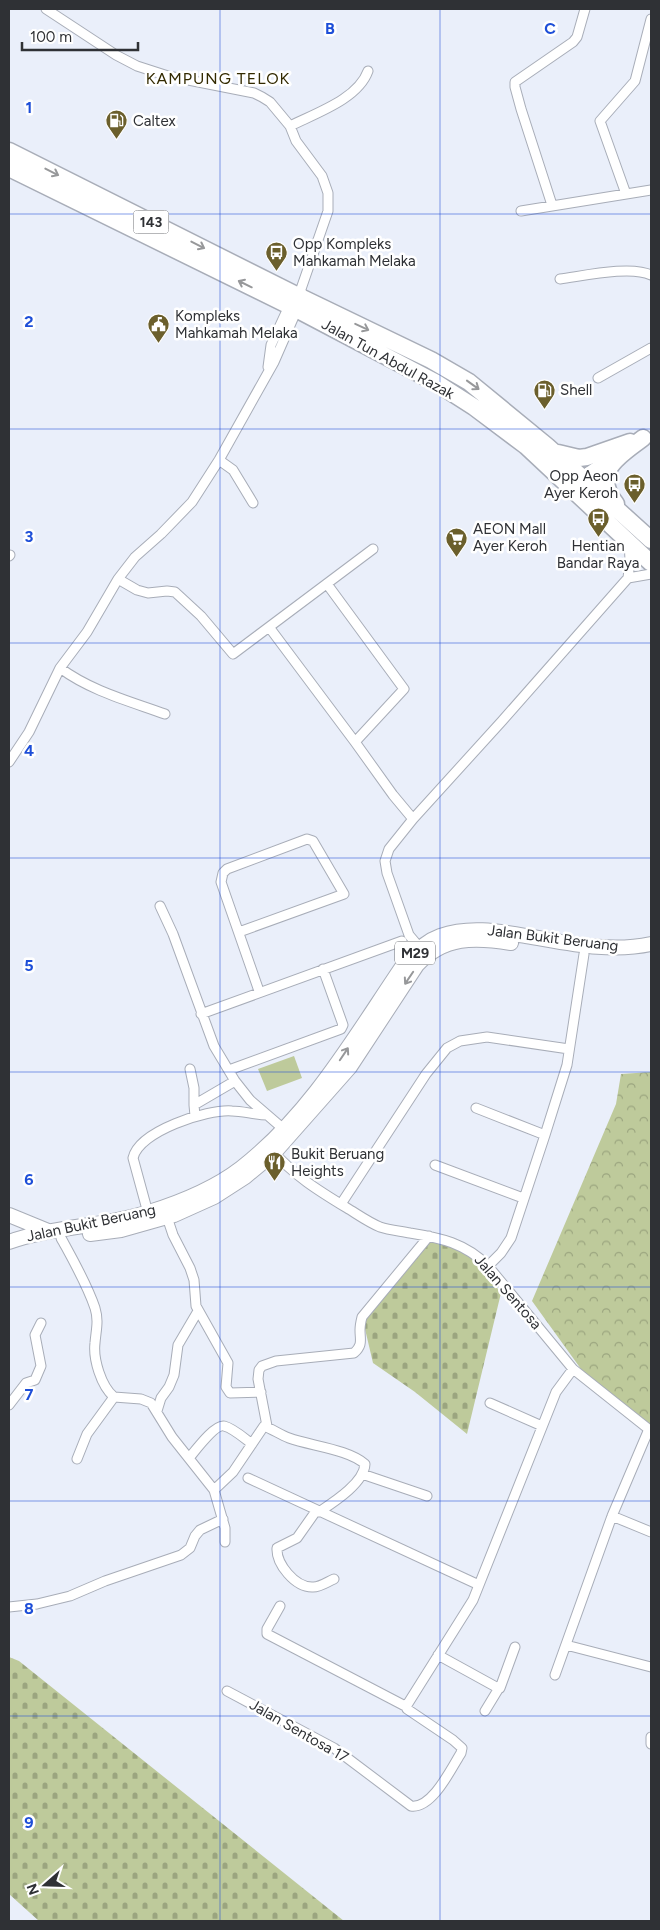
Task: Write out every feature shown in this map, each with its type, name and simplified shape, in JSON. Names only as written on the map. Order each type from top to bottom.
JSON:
[{"type":"highway","name":"Jalan Tun Abdul Razak","points":[[9,151],[297,299],[435,382],[474,407],[627,518],[651,540]]},
{"type":"highway","name":"Jalan Tun Abdul Razak","points":[[9,168],[432,360],[469,382],[504,409],[553,452],[576,482],[629,542],[651,563]]},
{"type":"highway","points":[[553,452],[578,458],[587,457],[647,435]]},
{"type":"highway","points":[[627,518],[608,491],[607,472],[610,464],[647,435]]},
{"type":"main road","name":"Jalan Bukit Beruang","points":[[287,1132],[331,1074],[406,962],[420,948],[439,937],[472,929],[492,930],[593,947],[619,948],[651,944]]},
{"type":"main road","name":"Jalan Bukit Beruang","points":[[15,1244],[121,1230],[167,1217],[214,1197],[246,1177],[350,1067],[417,965],[426,956],[452,942],[471,938],[488,939],[611,957],[651,952]]},
{"type":"main road","name":"Jalan Bukit Beruang","points":[[15,1244],[48,1231],[104,1223],[148,1213],[207,1189],[271,1149]]},
{"type":"main road","points":[[9,1215],[48,1231]]},
{"type":"main road","points":[[9,1224],[15,1244]]},
{"type":"street","points":[[9,762],[29,732],[60,668],[87,632],[118,579],[135,558],[162,534],[192,502],[220,460],[267,374],[297,299],[328,212],[328,193],[322,176],[296,141],[290,126],[270,102],[262,96],[246,91],[168,76],[137,66],[116,55],[46,9]]},
{"type":"street","points":[[552,206],[514,87],[515,82],[573,42],[577,37],[585,9]]},
{"type":"street","points":[[626,194],[600,121],[635,82],[651,19]]},
{"type":"street","points":[[290,126],[347,96],[365,80],[368,70]]},
{"type":"street","points":[[522,210],[651,190]]},
{"type":"street","points":[[560,279],[630,270],[651,275]]},
{"type":"street","points":[[267,374],[271,345],[297,299]]},
{"type":"street","points":[[598,378],[651,348]]},
{"type":"street","points":[[576,482],[647,435]]},
{"type":"street","points":[[220,460],[233,470],[253,503]]},
{"type":"street","points":[[420,948],[409,935],[387,874],[386,861],[390,849],[413,819],[628,578],[629,542]]},
{"type":"street","points":[[118,579],[137,590],[148,593],[175,592],[201,616],[231,653],[235,652],[373,549]]},
{"type":"street","points":[[628,578],[651,574]]},
{"type":"street","points":[[327,584],[404,689],[355,742]]},
{"type":"street","points":[[269,627],[392,795],[413,819]]},
{"type":"street","points":[[60,668],[76,680],[165,714]]},
{"type":"street","points":[[238,932],[344,894],[315,844],[307,839],[227,869],[223,873],[222,882],[238,932],[259,991]]},
{"type":"street","points":[[160,906],[173,934],[214,1046],[235,1081],[250,1100],[287,1132]]},
{"type":"street","points":[[201,1014],[259,991],[402,941]]},
{"type":"street","points":[[488,1266],[506,1246],[546,1135],[562,1083],[570,1049],[584,954]]},
{"type":"street","points":[[229,1070],[341,1029],[344,1025],[324,969]]},
{"type":"street","points":[[341,1204],[426,1074],[447,1048],[460,1041],[487,1037],[570,1049]]},
{"type":"street","points":[[190,1069],[194,1088],[195,1116]]},
{"type":"street","points":[[194,1105],[235,1081]]},
{"type":"street","points":[[476,1108],[546,1135]]},
{"type":"street","points":[[148,1213],[133,1158],[134,1154],[154,1134],[204,1114],[231,1110],[267,1115]]},
{"type":"street","name":"Jalan Sentosa","points":[[271,1149],[290,1171],[303,1181],[380,1226],[456,1243],[468,1249],[488,1266],[573,1369],[650,1430]]},
{"type":"street","points":[[435,1165],[524,1198]]},
{"type":"street","points":[[167,1217],[173,1235],[194,1280],[198,1311],[228,1363],[227,1391],[230,1393],[261,1392]]},
{"type":"street","points":[[266,1426],[258,1379],[259,1370],[266,1363],[354,1352],[360,1348],[362,1317],[429,1236]]},
{"type":"street","points":[[61,1238],[87,1288],[95,1308],[98,1326],[95,1342],[96,1359],[108,1390],[114,1397],[141,1399],[151,1403],[172,1437],[214,1490],[223,1518],[225,1542]]},
{"type":"street","points":[[156,1411],[174,1374],[178,1345],[198,1311]]},
{"type":"street","points":[[9,1405],[26,1383],[36,1380],[41,1366],[36,1335],[41,1323]]},
{"type":"street","points":[[280,1606],[267,1629],[267,1634],[407,1707],[407,1704],[473,1600],[556,1392],[573,1369]]},
{"type":"street","points":[[77,1458],[87,1434],[114,1397]]},
{"type":"street","points":[[490,1403],[542,1426]]},
{"type":"street","points":[[189,1458],[210,1433],[220,1426],[230,1429],[252,1444]]},
{"type":"street","points":[[214,1490],[233,1472],[263,1426],[266,1426]]},
{"type":"street","points":[[266,1426],[290,1438],[362,1460],[365,1464],[362,1474],[339,1498],[318,1511],[300,1534],[277,1548],[277,1555],[285,1570],[301,1584],[310,1588],[318,1587],[334,1579]]},
{"type":"street","points":[[555,1675],[612,1516],[650,1430]]},
{"type":"street","points":[[362,1474],[427,1496]]},
{"type":"street","points":[[248,1478],[479,1585]]},
{"type":"street","points":[[612,1516],[651,1532]]},
{"type":"street","points":[[9,1607],[37,1604],[70,1596],[105,1581],[180,1555],[190,1548],[200,1530],[223,1518]]},
{"type":"street","points":[[566,1645],[651,1667]]},
{"type":"street","points":[[485,1711],[508,1670],[515,1647]]},
{"type":"street","points":[[438,1655],[499,1688]]},
{"type":"street","name":"Jalan Sentosa 17","points":[[227,1691],[334,1748],[411,1806],[418,1807],[425,1804],[432,1797],[461,1754],[462,1748],[407,1707]]},
{"type":"street","points":[[651,1737],[651,1744]]},
{"type":"green space","points":[[294,1056],[302,1078],[267,1091],[258,1069]]},
{"type":"green space","points":[[651,1072],[651,1426],[586,1376],[532,1301],[616,1104],[621,1074]]},
{"type":"green space","points":[[429,1241],[456,1245],[474,1258],[501,1293],[467,1434],[415,1392],[373,1363],[365,1329],[365,1320]]},
{"type":"green space","points":[[9,1657],[19,1661],[344,1921],[39,1921],[9,1894]]},
{"type":"place","name":"Caltex","points":[[117,140]]},
{"type":"place","name":"Opp Kompleks Mahkamah Melaka","points":[[277,272]]},
{"type":"place","name":"Kompleks Mahkamah Melaka","points":[[159,344]]},
{"type":"place","name":"Shell","points":[[544,409]]},
{"type":"place","name":"Opp Aeon Ayer Keroh","points":[[634,504]]},
{"type":"place","name":"Hentian Bandar Raya","points":[[598,537]]},
{"type":"place","name":"AEON Mall Ayer Keroh","points":[[457,557]]},
{"type":"place","name":"Bukit Beruang Heights","points":[[275,1182]]},
{"type":"district","name":"KAMPUNG TELOK","points":[[218,78]]}]
